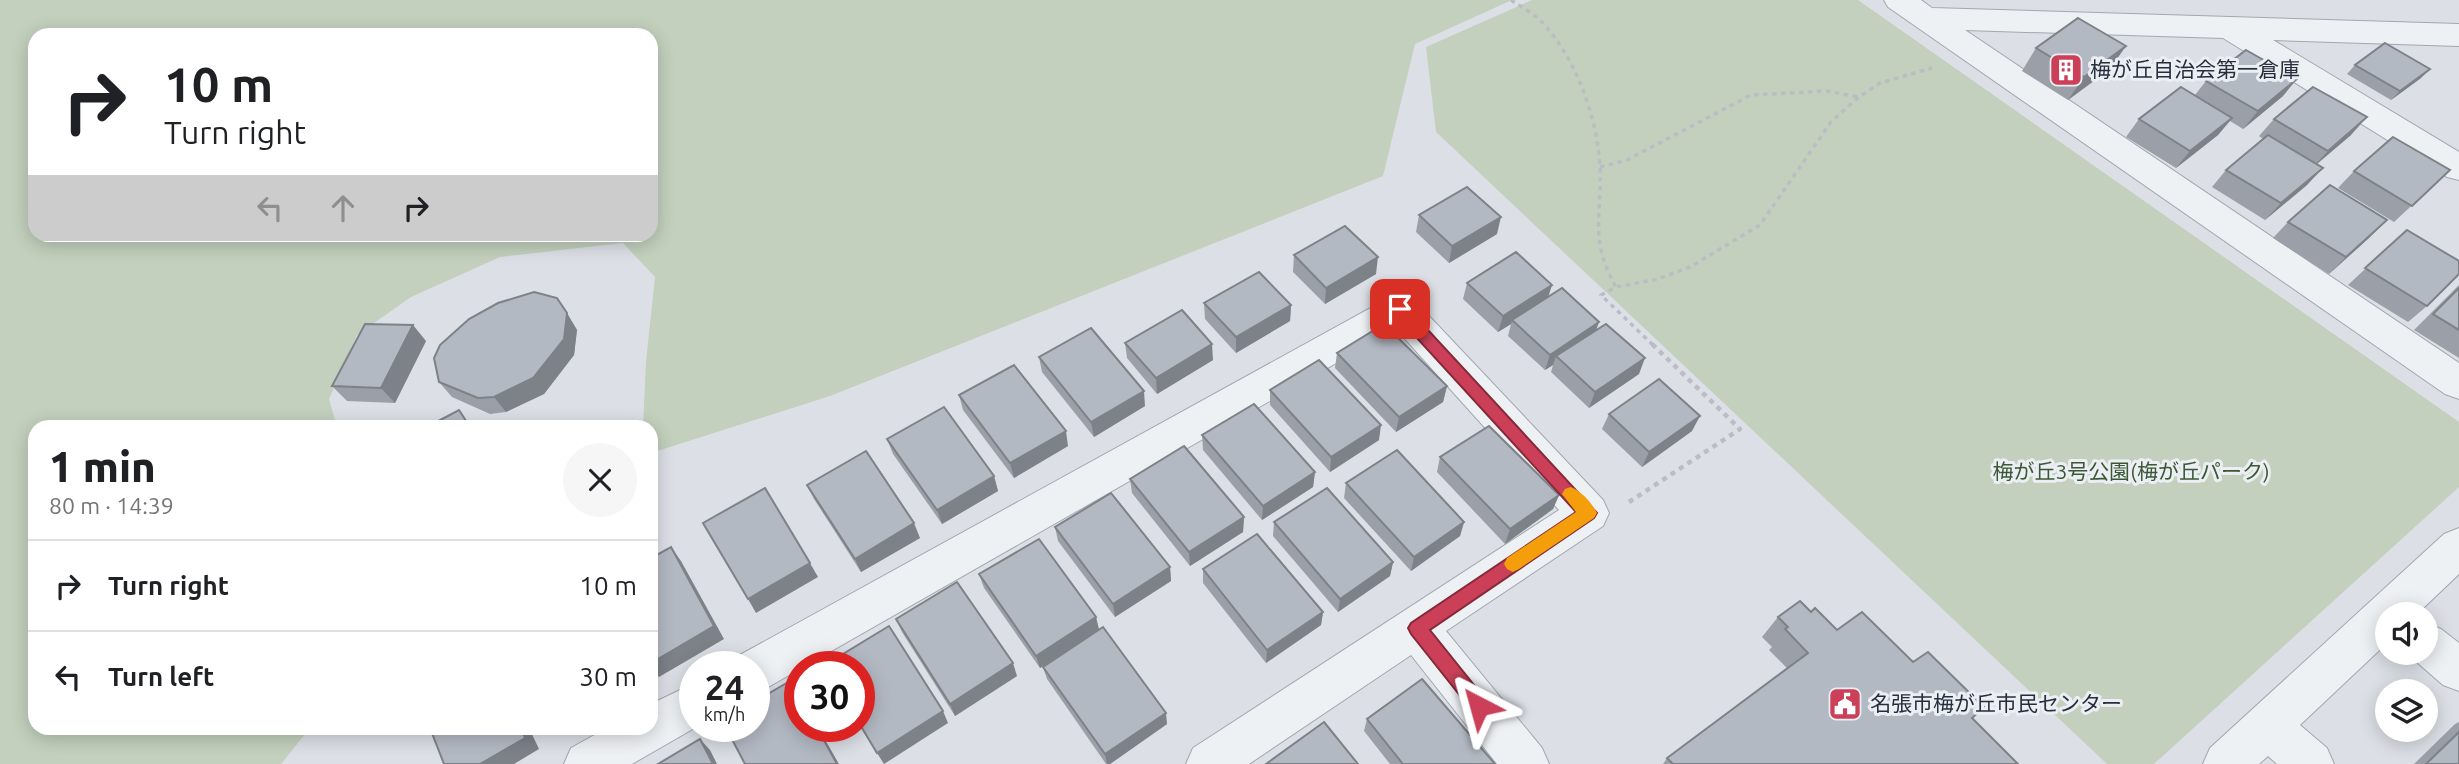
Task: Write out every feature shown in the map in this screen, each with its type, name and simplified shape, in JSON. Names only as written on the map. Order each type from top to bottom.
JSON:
[{"type":"street","points":[[1912,9],[2231,28],[2459,35]]},
{"type":"street","points":[[1912,9],[2459,383]]},
{"type":"street","points":[[2231,28],[2459,168]]},
{"type":"street","points":[[770,662],[1400,309],[1588,513],[1209,764]]},
{"type":"street","points":[[2401,602],[2459,547]]},
{"type":"street","points":[[2226,764],[2375,626]]},
{"type":"street","points":[[1417,628],[1526,764]]},
{"type":"street","points":[[2438,653],[2459,670]]},
{"type":"street","points":[[658,725],[679,713]]},
{"type":"street","points":[[2267,726],[2311,764]]},
{"type":"street","points":[[587,764],[639,735]]},
{"type":"path","points":[[1511,0],[1539,19],[1574,70],[1595,137],[1600,167],[1595,237],[1602,267],[1616,287]]},
{"type":"path","points":[[1588,513],[1618,509],[1740,429],[1601,295],[1616,287],[1657,278],[1689,267],[1760,225],[1831,122],[1858,97],[1880,83],[1982,55]]},
{"type":"path","points":[[1600,167],[1627,160],[1751,95],[1827,91],[1858,97]]},
{"type":"green space","points":[[0,0],[1512,0],[1415,44],[1383,176],[830,396],[658,451],[658,420],[643,420],[655,277],[623,243],[500,257],[411,297],[357,335],[329,399],[335,420],[28,420],[28,735],[304,735],[281,764],[0,764]]},
{"type":"green space","name":"梅が丘3号公園(梅が丘パーク)","points":[[1532,0],[1858,0],[2459,422],[2459,487],[2154,764],[2107,764],[1436,132],[1426,47]]},
{"type":"building","points":[[2078,18],[2126,46],[2084,77],[2036,48]]},
{"type":"building","points":[[2385,43],[2430,69],[2400,91],[2355,65]]},
{"type":"building","points":[[2246,50],[2297,79],[2258,111],[2206,81]]},
{"type":"building","points":[[2181,87],[2232,118],[2190,151],[2139,119]]},
{"type":"building","points":[[2313,87],[2367,117],[2328,151],[2274,119]]},
{"type":"building","points":[[2268,135],[2323,168],[2281,203],[2226,170]]},
{"type":"building","points":[[2393,137],[2450,170],[2412,206],[2354,171]]},
{"type":"building","points":[[2330,185],[2387,220],[2346,257],[2288,222]]},
{"type":"building","points":[[1467,187],[1501,217],[1452,246],[1419,215]]},
{"type":"building","points":[[1345,226],[1378,257],[1326,288],[1294,255]]},
{"type":"building","points":[[2407,230],[2459,261],[2459,274],[2427,306],[2365,268]]},
{"type":"building","points":[[1516,252],[1552,285],[1503,316],[1467,283]]},
{"type":"building","points":[[1259,272],[1291,305],[1236,337],[1204,303]]},
{"type":"building","points":[[1562,288],[1599,322],[1550,355],[1512,320]]},
{"type":"building","points":[[2459,288],[2459,330],[2433,314]]},
{"type":"building","points":[[534,292],[557,298],[567,313],[564,339],[533,378],[494,397],[478,398],[439,382],[434,358],[440,345],[469,319],[498,303]]},
{"type":"building","points":[[1182,310],[1212,344],[1156,378],[1125,343]]},
{"type":"building","points":[[365,324],[413,325],[381,388],[332,386]]},
{"type":"building","points":[[1384,324],[1447,386],[1399,417],[1337,353]]},
{"type":"building","points":[[1606,324],[1645,358],[1595,392],[1556,356]]},
{"type":"building","points":[[1091,328],[1144,391],[1091,422],[1039,357]]},
{"type":"building","points":[[1319,360],[1381,425],[1331,457],[1270,390]]},
{"type":"building","points":[[1014,365],[1066,431],[1010,463],[959,395]]},
{"type":"building","points":[[1659,379],[1700,416],[1649,452],[1609,414]]},
{"type":"building","points":[[1254,404],[1315,472],[1263,506],[1202,435]]},
{"type":"building","points":[[944,407],[994,476],[937,510],[887,439]]},
{"type":"building","points":[[459,410],[465,420],[440,420]]},
{"type":"building","points":[[1489,426],[1559,495],[1510,529],[1440,457]]},
{"type":"building","points":[[1184,446],[1244,517],[1189,552],[1130,479]]},
{"type":"building","points":[[1397,450],[1464,522],[1414,557],[1346,483]]},
{"type":"building","points":[[866,451],[914,523],[855,559],[807,485]]},
{"type":"building","points":[[765,488],[810,563],[748,599],[703,523]]},
{"type":"building","points":[[1327,488],[1393,562],[1340,599],[1274,522]]},
{"type":"building","points":[[1111,493],[1170,567],[1113,604],[1055,527]]},
{"type":"building","points":[[1257,534],[1323,612],[1267,650],[1203,569]]},
{"type":"building","points":[[1039,539],[1096,617],[1036,656],[979,574]]},
{"type":"building","points":[[671,547],[714,626],[658,659],[658,554]]},
{"type":"building","points":[[957,582],[1013,663],[950,704],[896,619]]},
{"type":"building","name":"名張市梅が丘市民センター","points":[[1800,601],[1811,612],[1815,608],[1837,630],[1862,612],[1913,662],[1928,652],[1984,707],[1972,718],[2018,764],[1673,764],[1667,758],[1808,653],[1785,629],[1788,627],[1778,617]]},
{"type":"building","points":[[889,626],[943,711],[877,753],[870,742],[875,742],[875,651],[848,651]]},
{"type":"building","points":[[1103,627],[1166,713],[1105,754],[1043,667]]},
{"type":"building","points":[[1422,679],[1495,764],[1403,764],[1367,719]]},
{"type":"building","points":[[784,684],[784,742],[825,742],[837,764],[745,764],[733,742],[770,742],[770,693]]},
{"type":"building","points":[[1324,722],[1358,764],[1266,764]]},
{"type":"building","points":[[2459,732],[2459,764],[2426,764]]},
{"type":"building","points":[[433,735],[524,735],[525,738],[480,764],[444,764]]},
{"type":"building","points":[[695,742],[702,742],[713,764],[658,764]]},
{"type":"slow traffic","points":[[1513,564],[1588,513],[1571,494]]},
{"type":"place","name":"梅が丘自治会第一倉庫","points":[[2066,70]]},
{"type":"place","name":"名張市梅が丘市民センター","points":[[1845,704]]},
{"type":"route","points":[[1400,309],[1588,513],[1417,628],[1479,706]]}]
